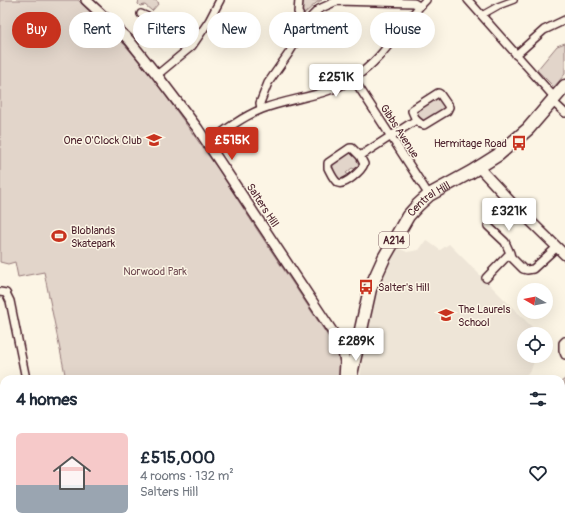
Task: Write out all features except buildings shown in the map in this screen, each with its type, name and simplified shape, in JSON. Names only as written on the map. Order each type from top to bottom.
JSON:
[{"type":"main road","name":"Central Hill","points":[[351,375],[370,289],[384,258],[408,216],[418,204],[429,195],[480,167],[518,139],[565,86]]},
{"type":"street","name":"Salters Hill","points":[[86,0],[129,40],[158,75],[208,143],[327,324],[343,345]]},
{"type":"street","points":[[199,36],[220,0]]},
{"type":"street","points":[[298,12],[299,0]]},
{"type":"street","points":[[208,143],[239,120],[261,109],[325,93],[353,78],[383,54],[426,0]]},
{"type":"street","points":[[468,0],[565,113]]},
{"type":"street","points":[[482,15],[498,6],[514,0]]},
{"type":"street","points":[[316,12],[319,9],[337,1],[414,2],[420,6]]},
{"type":"street","points":[[516,55],[544,30],[565,20]]},
{"type":"street","points":[[158,75],[190,48]]},
{"type":"street","points":[[261,109],[260,103],[268,83],[292,48]]},
{"type":"street","name":"Gibbs Avenue","points":[[353,78],[429,195]]},
{"type":"street","points":[[438,93],[449,107],[447,111],[424,125],[416,120],[412,111],[413,109],[438,93]]},
{"type":"street","points":[[360,156],[416,120]]},
{"type":"street","points":[[350,148],[355,150],[360,156],[364,164],[361,171],[343,183],[337,183],[328,168],[328,163],[350,148]]},
{"type":"street","points":[[480,167],[512,203],[565,255]]},
{"type":"street","points":[[488,226],[505,242],[511,257],[523,269],[533,269],[557,247]]},
{"type":"street","points":[[486,278],[510,253]]},
{"type":"street","points":[[3,292],[10,301],[25,375]]},
{"type":"street","points":[[565,342],[563,343],[562,347],[565,356]]},
{"type":"street","points":[[344,375],[345,362],[343,345],[356,349]]},
{"type":"shaded area","name":"The Laurels School","points":[[426,240],[440,250],[449,244],[517,312],[517,319],[524,319],[532,327],[517,327],[517,363],[534,363],[531,370],[526,375],[361,375],[364,348],[376,297],[389,264],[398,248],[407,252],[419,250]]},
{"type":"green space","name":"Norwood Park","points":[[0,0],[78,0],[91,12],[69,12],[69,48],[125,48],[125,45],[153,78],[218,169],[338,351],[342,363],[340,375],[65,375],[44,272],[18,277],[15,262],[8,264],[0,262]]},
{"type":"green space","points":[[139,0],[155,0],[159,3],[152,11],[145,5],[140,6],[138,4]]},
{"type":"green space","points":[[303,0],[322,0],[316,3],[306,12],[301,12],[301,3]]},
{"type":"green space","points":[[565,43],[565,74],[554,87],[537,70],[557,46]]},
{"type":"green space","points":[[439,97],[445,107],[426,121],[420,120],[416,112],[417,110]]},
{"type":"green space","points":[[349,152],[359,161],[359,168],[357,170],[352,168],[346,173],[350,176],[339,182],[333,167],[335,161]]},
{"type":"place","name":"One O'Clock Club","points":[[154,140]]},
{"type":"place","name":"Hermitage Road","points":[[519,143]]},
{"type":"place","name":"Bloblands Skatepark","points":[[59,236]]},
{"type":"place","name":"Salter's Hill","points":[[366,287]]},
{"type":"place","name":"The Laurels School","points":[[446,315]]}]
